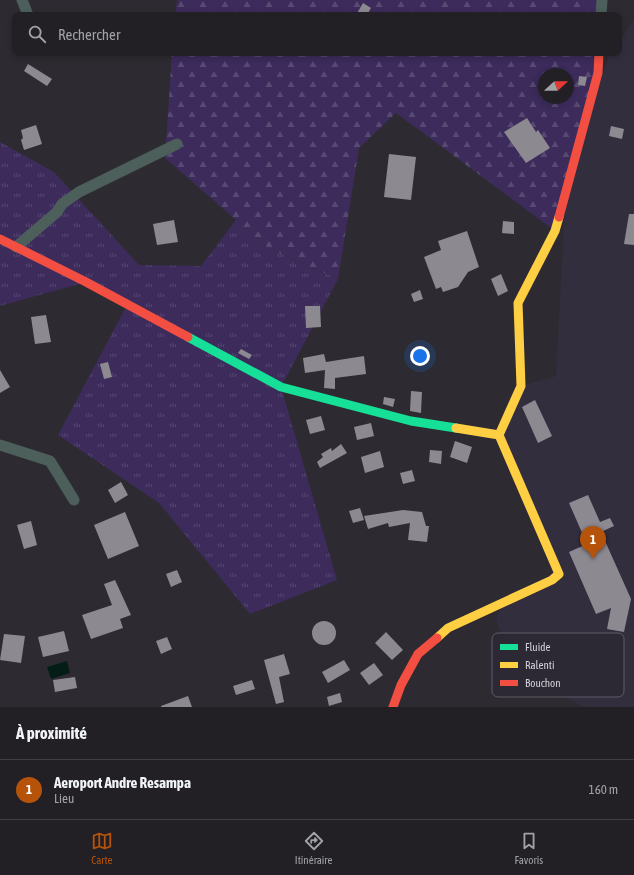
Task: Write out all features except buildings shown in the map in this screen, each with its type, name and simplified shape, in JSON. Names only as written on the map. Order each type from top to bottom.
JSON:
[{"type":"street","points":[[22,0],[27,12]]},
{"type":"street","points":[[601,12],[602,0]]},
{"type":"street","points":[[393,707],[401,685],[418,654],[448,628],[486,609],[552,580],[559,574],[499,435],[521,386],[518,303],[555,231],[598,73],[599,56]]},
{"type":"street","points":[[16,248],[57,212],[62,204],[79,192],[176,144]]},
{"type":"street","points":[[0,240],[86,282],[281,387],[411,421],[499,435]]},
{"type":"street","points":[[0,445],[50,461],[74,500]]},
{"type":"shaded area","points":[[634,20],[634,707],[583,707],[566,697],[624,697],[624,633],[501,633],[496,620],[501,605],[559,574],[499,435],[521,386],[556,376],[566,187],[609,56],[622,56],[622,37]]},
{"type":"shaded area","points":[[67,661],[70,673],[51,679],[47,667]]},
{"type":"green space","points":[[177,0],[602,0],[601,12],[175,12]]},
{"type":"green space","points":[[172,56],[598,56],[555,231],[396,113],[359,148],[338,279],[268,248],[165,158]]},
{"type":"green space","points":[[0,142],[54,172],[139,265],[201,266],[236,220],[268,248],[338,279],[281,387],[337,580],[250,614],[159,503],[58,435],[127,305],[86,282],[0,306]]},
{"type":"traffic: fast","points":[[188,337],[281,387],[411,421],[456,428]]},
{"type":"traffic: slow","points":[[499,435],[521,386],[518,303],[555,231],[559,217]]},
{"type":"traffic: slow","points":[[437,638],[448,628],[552,580],[559,574],[499,435],[456,428]]},
{"type":"traffic: jam","points":[[559,217],[598,73],[599,56]]},
{"type":"traffic: jam","points":[[0,239],[86,282],[188,337]]},
{"type":"traffic: jam","points":[[393,707],[401,685],[418,654],[437,638]]},
{"type":"place","name":"Aeroport Andre Resampa","points":[[593,559]]}]
